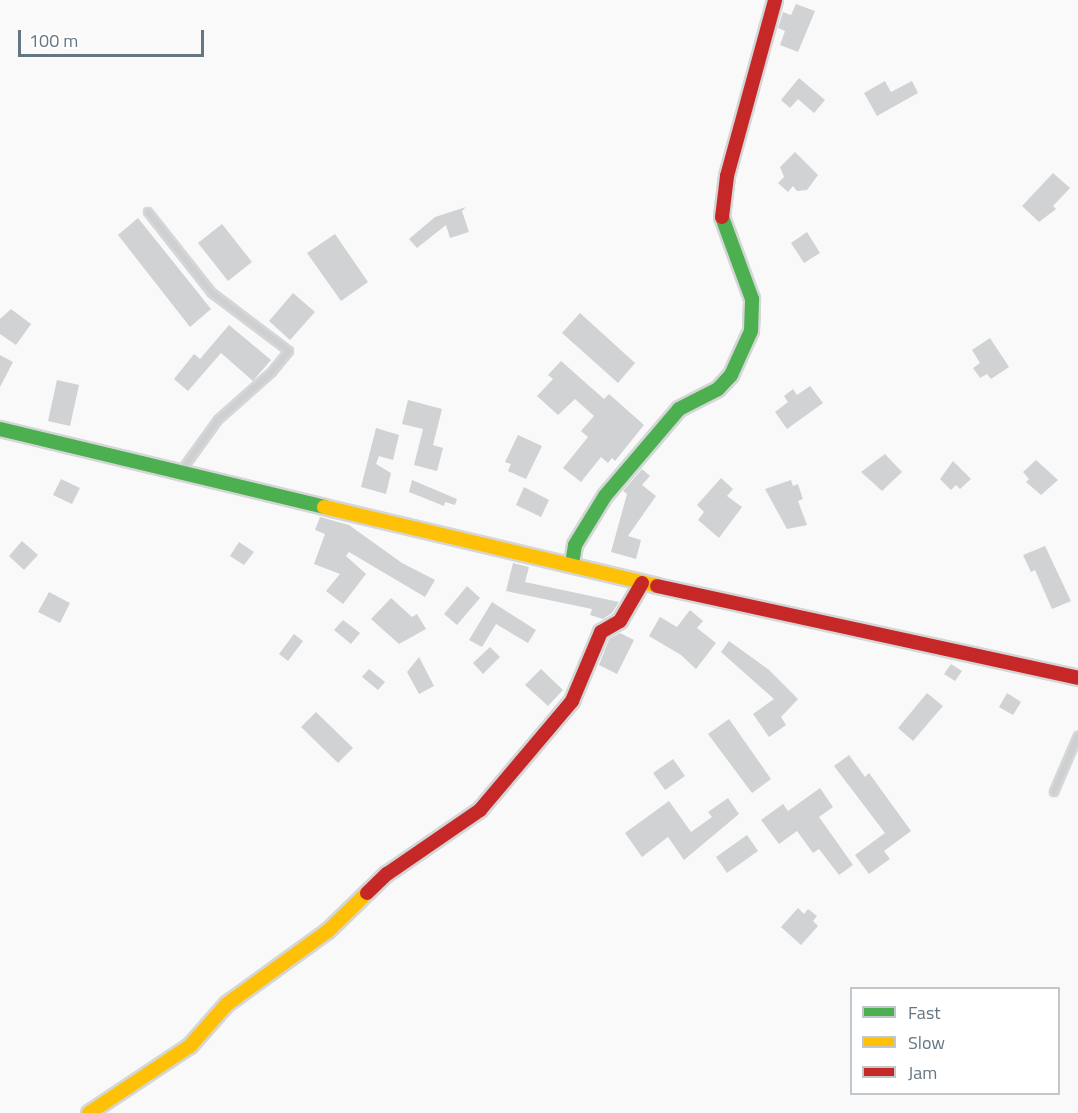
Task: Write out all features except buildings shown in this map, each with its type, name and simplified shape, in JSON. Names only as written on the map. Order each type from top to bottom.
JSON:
[{"type":"street","points":[[572,564],[584,526],[605,496],[679,409],[718,389],[731,375],[751,331],[752,299],[722,217],[727,176],[775,0]]},
{"type":"street","points":[[0,429],[181,470],[642,583],[1078,678]]},
{"type":"street","points":[[89,1113],[190,1046],[227,1004],[261,976],[328,931],[387,874],[480,810],[572,701],[601,632],[620,621],[642,583]]},
{"type":"lane","points":[[148,212],[212,292],[289,351],[273,372],[218,420],[181,470]]},
{"type":"lane","points":[[1054,792],[1078,736]]},
{"type":"traffic: fast","points":[[572,564],[575,545],[605,496],[679,409],[718,389],[731,375],[751,331],[752,299],[722,217]]},
{"type":"traffic: fast","points":[[0,429],[324,507]]},
{"type":"traffic: slow","points":[[324,507],[657,586]]},
{"type":"traffic: slow","points":[[89,1113],[190,1046],[227,1004],[328,931],[367,893]]},
{"type":"traffic: jam","points":[[722,217],[727,176],[775,0]]},
{"type":"traffic: jam","points":[[367,893],[387,874],[480,810],[572,701],[601,632],[620,621],[642,583]]},
{"type":"traffic: jam","points":[[657,586],[1078,678]]}]
